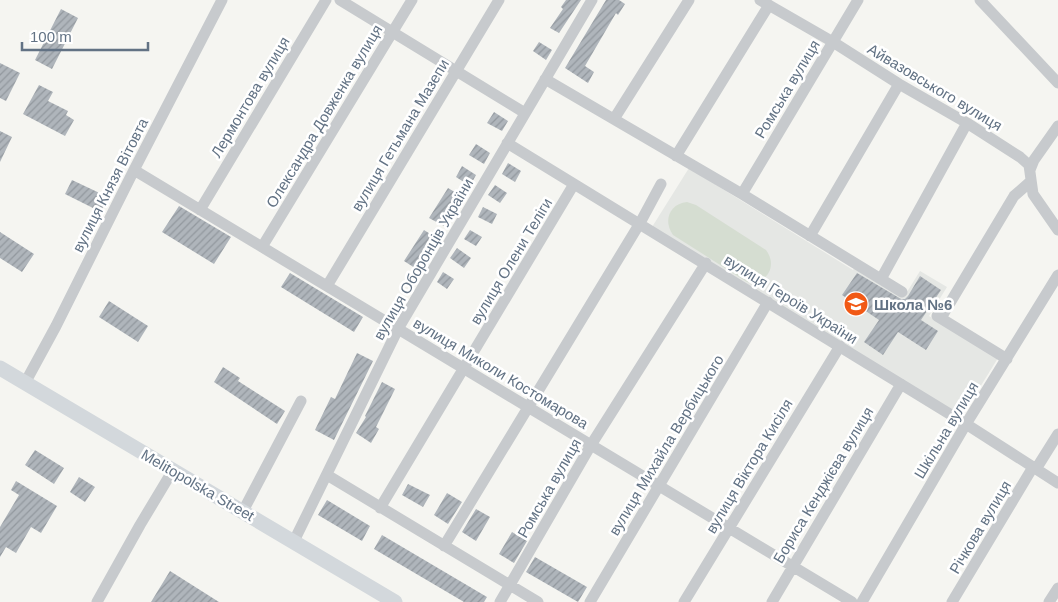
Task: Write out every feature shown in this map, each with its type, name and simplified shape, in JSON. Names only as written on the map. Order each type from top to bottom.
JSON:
[{"type":"main road","name":"Melitopolska Street","points":[[0,368],[395,602]]},
{"type":"street","name":"вулиця Князя Вітовта","points":[[24,383],[56,326],[222,0]]},
{"type":"street","name":"Лермонтова вулиця","points":[[200,210],[326,0]]},
{"type":"street","points":[[340,0],[525,113]]},
{"type":"street","name":"Олександра Довженка вулиця","points":[[262,247],[412,0]]},
{"type":"street","name":"вулиця Гетьмана Мазепи","points":[[327,286],[499,0]]},
{"type":"street","name":"вулиця Оборонців України","points":[[294,541],[398,329],[592,0]]},
{"type":"street","points":[[614,119],[689,0]]},
{"type":"street","name":"Ромська вулиця","points":[[742,194],[858,0]]},
{"type":"street","points":[[980,0],[1058,83]]},
{"type":"street","points":[[676,156],[764,2]]},
{"type":"street","name":"Айвазовського вулиця","points":[[764,2],[967,123],[1020,157],[1029,165],[1030,170]]},
{"type":"street","points":[[545,79],[742,194],[902,292]]},
{"type":"street","points":[[810,236],[899,84]]},
{"type":"street","points":[[881,279],[967,123]]},
{"type":"street","points":[[1058,126],[1034,160],[1030,170],[1033,194],[1058,230]]},
{"type":"street","name":"вулиця Героїв України","points":[[508,143],[840,346],[1058,483]]},
{"type":"street","name":"вулиця Миколи Костомарова","points":[[134,170],[852,602]]},
{"type":"street","points":[[1006,359],[939,317],[1014,196],[1030,182]]},
{"type":"street","name":"вулиця Олени Теліги","points":[[380,508],[574,184]]},
{"type":"street","points":[[444,546],[640,223],[661,184]]},
{"type":"street","name":"Ромська вулиця","points":[[500,602],[591,445],[706,264]]},
{"type":"street","name":"Шкільна вулиця","points":[[862,602],[966,424],[1058,275]]},
{"type":"street","name":"вулиця Михайла Вербицького","points":[[590,602],[768,302]]},
{"type":"street","name":"вулиця Віктора Кисіля","points":[[684,602],[840,346]]},
{"type":"street","name":"Бориса Кенджієва вулиця","points":[[772,602],[901,384]]},
{"type":"street","points":[[243,511],[300,402]]},
{"type":"street","name":"Річкова вулиця","points":[[952,602],[1058,434]]},
{"type":"street","points":[[97,602],[173,470]]},
{"type":"street","points":[[326,475],[538,602]]},
{"type":"street","points":[[1049,602],[1058,588]]},
{"type":"shaded area","name":"Школа №6","points":[[689,168],[853,270],[858,262],[907,292],[920,271],[947,287],[929,316],[998,358],[961,418],[652,227]]},
{"type":"shaded area","points":[[687,202],[696,205],[766,250],[771,262],[769,273],[760,281],[747,282],[673,235],[668,224],[670,214],[676,206]]},
{"type":"building","points":[[566,0],[581,0],[559,33],[550,28],[563,9],[561,7]]},
{"type":"building","points":[[606,0],[619,0],[625,4],[618,15],[616,13],[585,66],[594,72],[588,83],[565,68]]},
{"type":"building","points":[[61,9],[78,18],[52,69],[35,60]]},
{"type":"building","points":[[539,42],[552,50],[546,60],[533,51]]},
{"type":"building","points":[[0,63],[20,73],[6,101],[0,98]]},
{"type":"building","points":[[39,85],[53,92],[48,101],[68,111],[66,115],[74,120],[65,136],[23,114]]},
{"type":"building","points":[[494,112],[508,121],[502,131],[487,123]]},
{"type":"building","points":[[0,131],[12,137],[0,162]]},
{"type":"building","points":[[476,144],[490,153],[484,164],[469,155]]},
{"type":"building","points":[[508,163],[521,171],[515,182],[502,174]]},
{"type":"building","points":[[462,166],[476,175],[470,186],[456,177]]},
{"type":"building","points":[[72,180],[108,197],[101,212],[65,194]]},
{"type":"building","points":[[495,185],[507,193],[500,203],[488,195]]},
{"type":"building","points":[[448,188],[463,197],[444,226],[429,218]]},
{"type":"building","points":[[179,206],[231,237],[214,264],[162,232]]},
{"type":"building","points":[[483,207],[497,214],[492,224],[478,217]]},
{"type":"building","points":[[424,230],[438,239],[418,270],[404,261]]},
{"type":"building","points":[[470,230],[482,237],[476,246],[464,239]]},
{"type":"building","points":[[0,232],[34,254],[22,272],[0,258]]},
{"type":"building","points":[[457,248],[471,258],[464,268],[450,258]]},
{"type":"building","points":[[443,272],[454,279],[447,289],[437,282]]},
{"type":"building","points":[[290,273],[363,317],[354,332],[281,287]]},
{"type":"building","points":[[857,273],[901,299],[905,299],[908,296],[920,276],[941,290],[921,320],[938,331],[926,350],[898,332],[883,355],[864,342],[879,320],[842,295]]},
{"type":"building","points":[[109,301],[148,326],[138,342],[99,317]]},
{"type":"building","points":[[357,353],[373,361],[334,440],[315,430],[331,397],[335,399]]},
{"type":"building","points":[[223,367],[240,378],[238,381],[285,411],[277,424],[214,382]]},
{"type":"building","points":[[382,382],[395,389],[376,427],[379,429],[371,443],[356,433],[366,417]]},
{"type":"building","points":[[35,450],[64,468],[54,484],[25,465]]},
{"type":"building","points":[[79,477],[95,487],[85,502],[70,492]]},
{"type":"building","points":[[16,481],[57,506],[41,533],[31,527],[16,553],[6,547],[0,557],[0,527],[19,495],[11,490]]},
{"type":"building","points":[[408,484],[430,495],[423,507],[402,495]]},
{"type":"building","points":[[447,493],[462,502],[448,524],[434,515]]},
{"type":"building","points":[[327,500],[370,526],[362,541],[318,515]]},
{"type":"building","points":[[476,509],[490,517],[476,541],[462,532]]},
{"type":"building","points":[[512,532],[527,541],[514,563],[499,554]]},
{"type":"building","points":[[382,535],[487,597],[484,602],[464,602],[374,549]]},
{"type":"building","points":[[535,557],[587,587],[578,602],[526,572]]},
{"type":"building","points":[[170,571],[219,602],[151,602]]},
{"type":"place","name":"Школа №6","points":[[856,304]]}]
